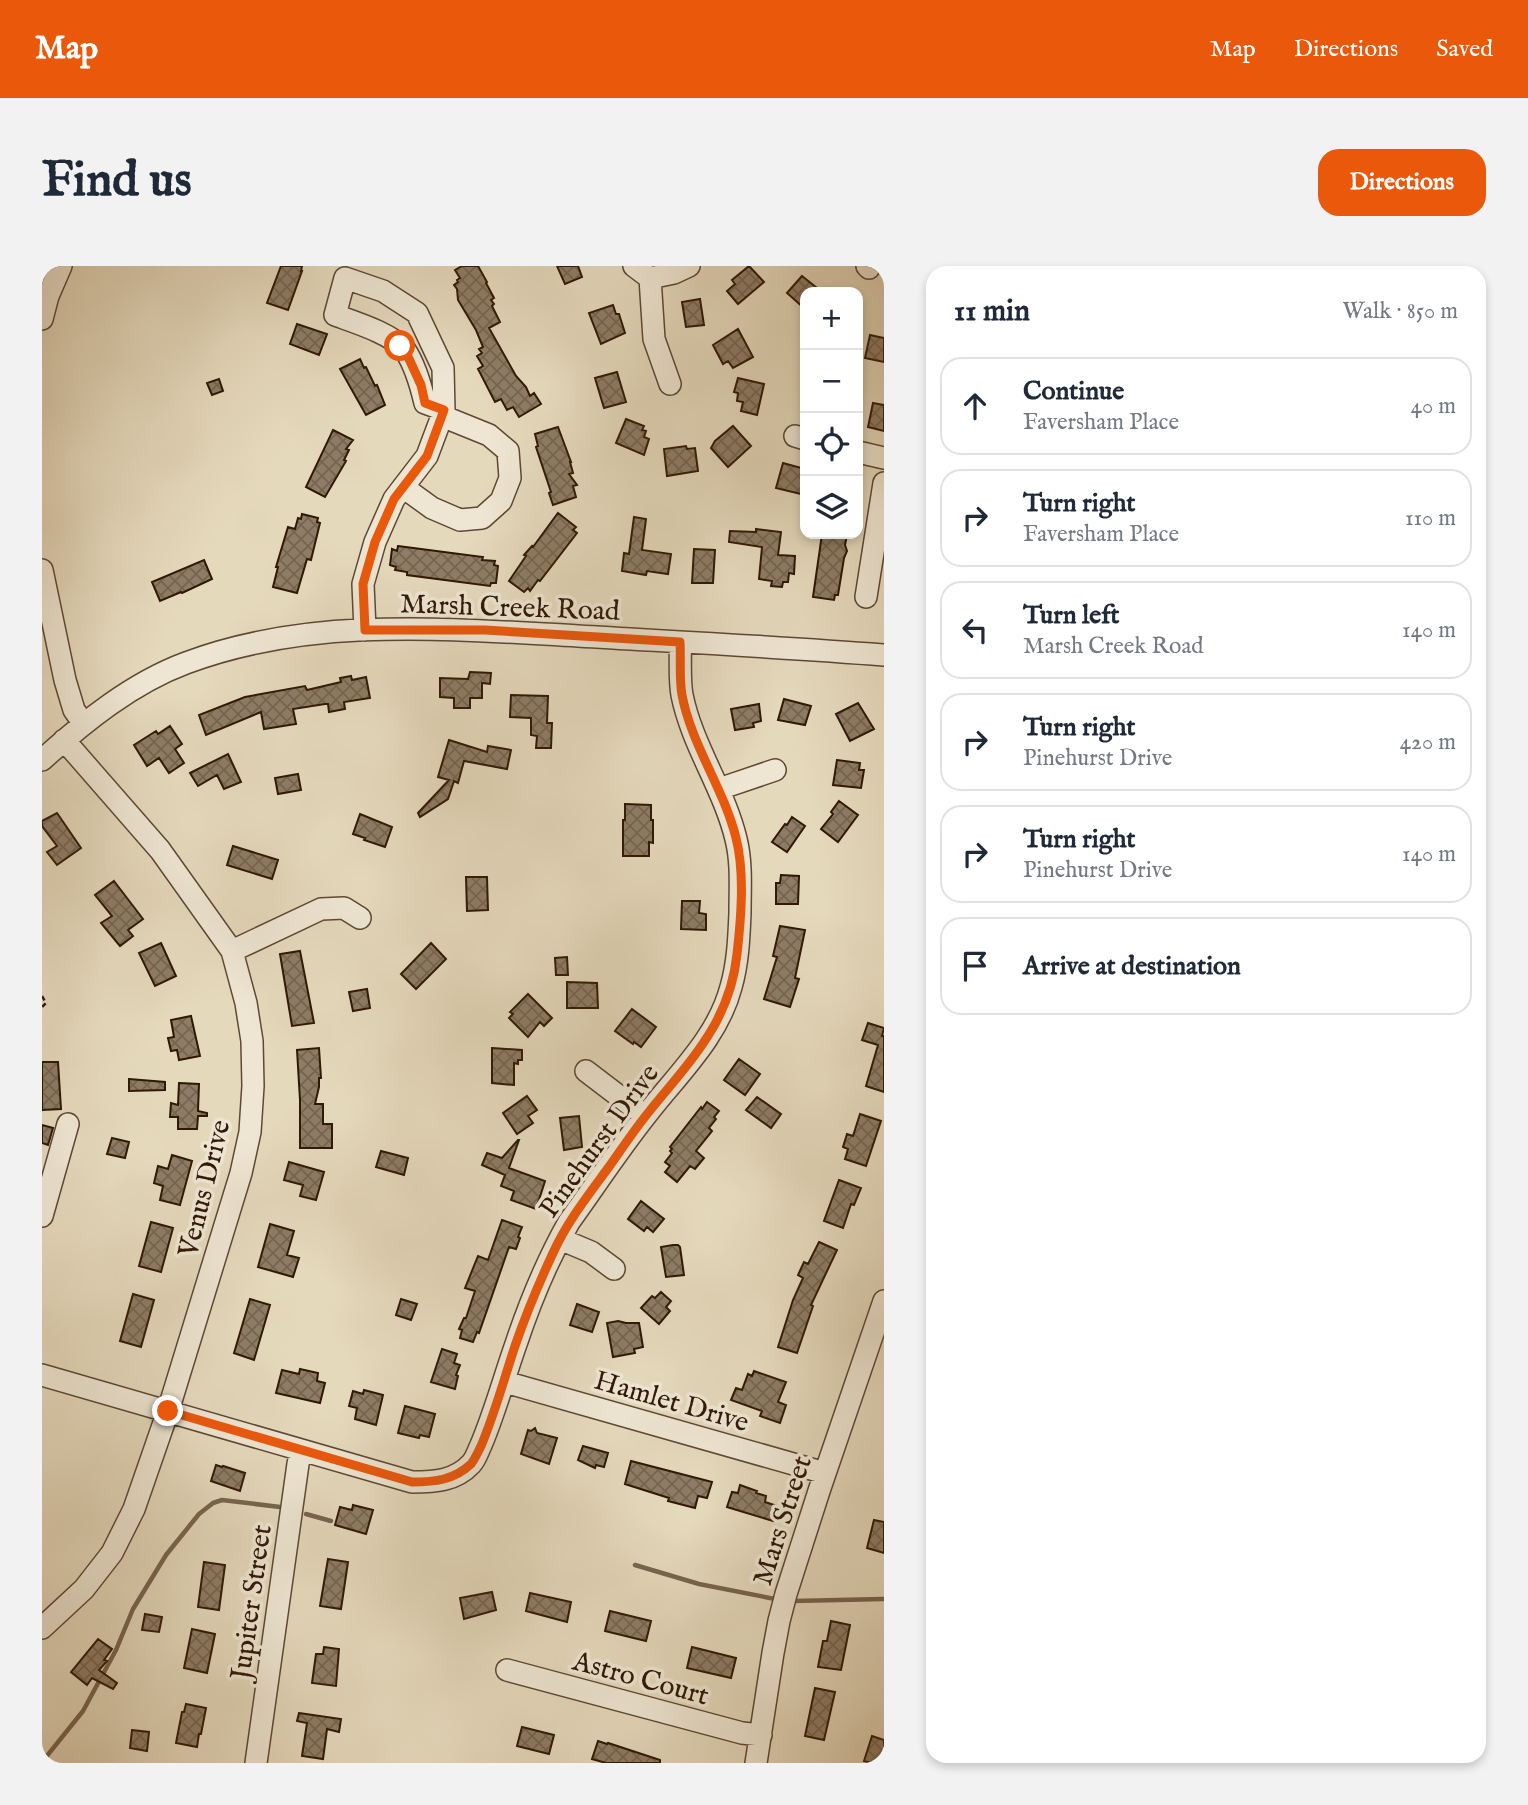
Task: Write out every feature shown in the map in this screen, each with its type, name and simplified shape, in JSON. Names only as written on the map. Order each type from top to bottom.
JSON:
[{"type":"street","points":[[42,319],[48,296],[61,266]]},
{"type":"street","points":[[670,384],[654,339],[642,272],[674,273],[689,266]]},
{"type":"street","points":[[365,630],[363,584],[375,542],[394,499],[403,487],[427,456],[443,413],[443,368],[417,313],[383,290],[345,278],[335,314],[376,330],[404,348],[421,385],[425,403],[443,413],[489,435],[508,451],[510,478],[501,501],[482,518],[460,520],[432,508],[403,487]]},
{"type":"street","points":[[400,346],[423,326]]},
{"type":"street","points":[[863,453],[884,458]]},
{"type":"street","points":[[866,597],[884,483]]},
{"type":"street","points":[[42,570],[65,680],[74,710],[83,724]]},
{"type":"street","name":"Marsh Creek Road","points":[[42,760],[107,705],[141,684],[183,664],[234,647],[268,640],[365,630],[485,630],[884,654]]},
{"type":"street","name":"Pinehurst Drive","points":[[42,1375],[412,1482],[433,1482],[457,1476],[473,1462],[505,1382],[538,1284],[569,1222],[645,1116],[710,1034],[732,986],[739,924],[740,864],[737,840],[682,694],[680,642]]},
{"type":"street","name":"Venus Drive","points":[[42,1628],[84,1589],[112,1553],[134,1509],[168,1411],[241,1174],[250,1132],[254,1086],[252,1041],[246,1003],[232,951],[160,850],[64,740]]},
{"type":"street","points":[[719,789],[775,770]]},
{"type":"street","points":[[232,951],[321,908],[344,908],[360,918]]},
{"type":"street","points":[[586,1071],[645,1116]]},
{"type":"street","points":[[42,1216],[68,1124]]},
{"type":"street","points":[[560,1239],[591,1252],[614,1269]]},
{"type":"street","name":"Mars Street","points":[[756,1763],[779,1621],[825,1473],[884,1301]]},
{"type":"street","name":"Hamlet Drive","points":[[505,1382],[825,1473]]},
{"type":"street","name":"Jupiter Street","points":[[256,1763],[301,1450]]},
{"type":"street","name":"Astro Court","points":[[507,1670],[742,1733],[761,1735]]},
{"type":"path","points":[[42,996],[46,1003],[42,1007]]},
{"type":"building","points":[[281,266],[302,266],[288,310],[267,303]]},
{"type":"building","points":[[462,266],[478,266],[494,298],[491,300],[494,304],[492,306],[500,322],[489,328],[516,376],[530,396],[534,393],[541,404],[519,417],[513,407],[507,410],[501,399],[495,402],[478,369],[483,366],[477,356],[482,353],[479,349],[483,347],[458,300],[454,285],[460,278],[455,270]]},
{"type":"building","points":[[557,266],[578,266],[582,277],[565,284]]},
{"type":"building","points":[[749,266],[764,282],[738,304],[727,291],[735,284],[732,280]]},
{"type":"building","points":[[802,276],[816,287],[800,287],[800,305],[787,293]]},
{"type":"building","points":[[700,299],[704,325],[686,327],[682,302]]},
{"type":"building","points":[[613,305],[625,333],[601,344],[589,313]]},
{"type":"building","points":[[297,324],[327,334],[319,355],[290,344]]},
{"type":"building","points":[[738,329],[753,357],[733,368],[728,361],[723,364],[713,345]]},
{"type":"building","points":[[870,335],[884,338],[884,362],[865,358]]},
{"type":"building","points":[[360,359],[375,386],[377,385],[385,405],[366,415],[340,369]]},
{"type":"building","points":[[617,372],[626,402],[604,408],[595,378]]},
{"type":"building","points":[[738,378],[764,384],[757,415],[741,411],[743,402],[737,401],[738,393],[734,392]]},
{"type":"building","points":[[219,379],[223,391],[212,395],[207,383]]},
{"type":"building","points":[[873,403],[884,405],[884,431],[868,427]]},
{"type":"building","points":[[626,419],[644,426],[644,437],[649,439],[644,455],[616,443]]},
{"type":"building","points":[[733,426],[751,446],[728,467],[711,448],[715,441]]},
{"type":"building","points":[[558,427],[571,462],[573,473],[569,474],[577,485],[573,486],[576,497],[553,505],[536,447],[535,434]]},
{"type":"building","points":[[333,430],[353,440],[346,449],[349,450],[344,460],[346,461],[325,497],[306,487]]},
{"type":"building","points":[[686,446],[687,449],[695,448],[698,471],[667,476],[664,449]]},
{"type":"building","points":[[783,463],[800,468],[800,494],[776,488]]},
{"type":"building","points":[[558,513],[576,527],[573,530],[577,533],[540,581],[538,580],[530,591],[528,588],[524,592],[509,581],[526,556],[524,555]]},
{"type":"building","points":[[302,514],[318,518],[317,522],[320,523],[311,560],[307,559],[297,593],[273,587],[288,527],[295,529]]},
{"type":"building","points":[[634,517],[646,519],[642,550],[671,554],[668,574],[647,571],[646,575],[622,571],[624,553],[629,554]]},
{"type":"building","points":[[756,529],[781,532],[778,555],[795,556],[794,574],[789,573],[788,582],[783,582],[782,587],[771,586],[772,581],[759,579],[762,547],[729,542],[730,531],[756,532]]},
{"type":"building","points":[[821,539],[846,539],[847,551],[838,595],[835,595],[834,600],[813,597]]},
{"type":"building","points":[[398,546],[483,557],[482,560],[495,561],[494,565],[498,566],[496,583],[491,583],[490,586],[407,575],[407,572],[395,570],[396,567],[390,565],[392,549],[397,551]]},
{"type":"building","points":[[694,549],[715,550],[713,583],[692,583]]},
{"type":"building","points":[[204,560],[212,579],[160,601],[152,582]]},
{"type":"building","points":[[470,672],[491,673],[490,684],[482,683],[482,698],[470,698],[470,708],[454,708],[454,698],[440,697],[440,678],[468,679]]},
{"type":"building","points":[[351,676],[352,680],[366,677],[370,698],[344,702],[345,709],[329,712],[328,704],[293,709],[296,724],[264,729],[261,712],[206,735],[199,715],[245,697],[305,686],[307,690],[341,682],[340,678]]},
{"type":"building","points":[[511,695],[548,696],[547,723],[552,723],[551,748],[536,748],[537,736],[531,735],[531,718],[510,717]]},
{"type":"building","points":[[784,699],[811,706],[805,725],[778,720]]},
{"type":"building","points":[[858,703],[874,729],[850,741],[836,714]]},
{"type":"building","points":[[759,704],[761,721],[753,723],[754,727],[735,730],[731,709]]},
{"type":"building","points":[[170,726],[182,744],[175,749],[184,763],[169,773],[159,758],[147,766],[134,745],[156,731],[158,734]]},
{"type":"building","points":[[449,740],[487,752],[488,746],[511,750],[507,769],[464,761],[458,783],[454,781],[448,799],[420,817],[418,813],[449,780],[438,777]]},
{"type":"building","points":[[228,754],[241,782],[224,789],[217,775],[198,786],[190,773]]},
{"type":"building","points":[[837,760],[860,763],[859,770],[864,770],[861,788],[833,785]]},
{"type":"building","points":[[298,774],[301,790],[278,794],[275,778]]},
{"type":"building","points":[[839,801],[858,815],[838,842],[821,829]]},
{"type":"building","points":[[625,804],[651,805],[653,843],[649,842],[649,856],[623,856]]},
{"type":"building","points":[[57,813],[81,848],[57,865],[47,852],[57,846],[42,826],[42,821]]},
{"type":"building","points":[[360,814],[392,827],[385,847],[353,834]]},
{"type":"building","points":[[792,817],[805,826],[787,852],[772,842]]},
{"type":"building","points":[[233,846],[278,860],[272,879],[227,865]]},
{"type":"building","points":[[781,875],[799,876],[798,904],[776,904],[776,883],[780,883]]},
{"type":"building","points":[[466,877],[487,877],[488,910],[467,911]]},
{"type":"building","points":[[114,881],[143,919],[128,930],[133,936],[120,946],[101,923],[112,916],[95,895]]},
{"type":"building","points":[[682,901],[700,901],[699,913],[706,914],[706,930],[681,929]]},
{"type":"building","points":[[780,926],[805,930],[795,978],[799,979],[790,1007],[764,999],[777,957],[773,956]]},
{"type":"building","points":[[161,943],[176,976],[155,986],[139,953]]},
{"type":"building","points":[[431,943],[446,959],[416,989],[401,974]]},
{"type":"building","points":[[300,951],[314,1023],[292,1026],[280,954]]},
{"type":"building","points":[[567,957],[568,975],[556,975],[555,958]]},
{"type":"building","points":[[567,982],[597,983],[598,1008],[567,1008]]},
{"type":"building","points":[[367,989],[370,1008],[353,1011],[349,992]]},
{"type":"building","points":[[528,994],[552,1018],[544,1026],[540,1022],[528,1037],[509,1018],[513,1014],[510,1012]]},
{"type":"building","points":[[632,1009],[656,1027],[641,1047],[615,1031]]},
{"type":"building","points":[[191,1016],[200,1056],[179,1060],[177,1050],[171,1051],[168,1038],[174,1037],[171,1020]]},
{"type":"building","points":[[868,1023],[884,1028],[884,1092],[866,1086],[878,1045],[862,1040]]},
{"type":"building","points":[[319,1048],[321,1078],[315,1104],[323,1104],[323,1124],[332,1124],[332,1148],[300,1148],[297,1050]]},
{"type":"building","points":[[492,1048],[522,1050],[522,1060],[518,1060],[518,1064],[514,1063],[514,1085],[492,1083]]},
{"type":"building","points":[[739,1059],[760,1074],[745,1095],[724,1080]]},
{"type":"building","points":[[42,1062],[58,1062],[61,1109],[42,1110]]},
{"type":"building","points":[[129,1079],[165,1082],[165,1090],[129,1091]]},
{"type":"building","points":[[179,1083],[199,1084],[198,1111],[207,1113],[207,1116],[198,1116],[197,1129],[178,1129],[178,1117],[170,1117],[171,1103],[178,1105]]},
{"type":"building","points":[[527,1096],[537,1110],[528,1116],[533,1123],[517,1134],[503,1113]]},
{"type":"building","points":[[757,1097],[781,1114],[771,1128],[746,1110]]},
{"type":"building","points":[[707,1102],[719,1111],[709,1128],[712,1131],[696,1151],[704,1158],[695,1169],[690,1166],[677,1182],[665,1172],[670,1166],[665,1162],[672,1153],[670,1147]]},
{"type":"building","points":[[860,1114],[881,1121],[866,1166],[845,1159],[848,1149],[843,1147],[847,1134],[853,1136]]},
{"type":"building","points":[[579,1116],[582,1147],[564,1150],[560,1118]]},
{"type":"building","points":[[42,1125],[53,1128],[48,1145],[42,1143]]},
{"type":"building","points":[[112,1138],[129,1142],[125,1158],[107,1154]]},
{"type":"building","points":[[518,1140],[509,1168],[545,1181],[536,1209],[511,1200],[514,1191],[501,1186],[505,1175],[482,1165],[487,1153],[502,1158]]},
{"type":"building","points":[[381,1151],[408,1158],[404,1175],[376,1167]]},
{"type":"building","points":[[172,1155],[192,1161],[180,1205],[160,1200],[163,1186],[154,1183],[158,1166],[168,1169]]},
{"type":"building","points":[[289,1162],[324,1172],[316,1200],[300,1196],[303,1185],[284,1180]]},
{"type":"building","points":[[839,1180],[861,1188],[854,1205],[851,1204],[843,1228],[824,1221]]},
{"type":"building","points":[[641,1201],[664,1219],[653,1232],[647,1227],[644,1231],[628,1219]]},
{"type":"building","points":[[502,1220],[522,1227],[518,1237],[520,1238],[516,1249],[509,1247],[479,1333],[477,1332],[473,1342],[460,1338],[462,1330],[459,1329],[466,1318],[475,1291],[465,1288],[478,1256],[488,1260]]},
{"type":"building","points":[[151,1222],[173,1228],[161,1272],[139,1266]]},
{"type":"building","points":[[270,1224],[294,1231],[287,1255],[299,1258],[293,1277],[258,1267]]},
{"type":"building","points":[[819,1242],[837,1250],[811,1305],[813,1306],[797,1353],[778,1347],[803,1278],[798,1275],[804,1262],[808,1264]]},
{"type":"building","points":[[661,1247],[680,1247],[684,1275],[666,1277]]},
{"type":"building","points":[[661,1292],[671,1301],[666,1307],[670,1311],[659,1324],[641,1308],[652,1296],[655,1298]]},
{"type":"building","points":[[133,1294],[154,1300],[141,1347],[120,1341]]},
{"type":"building","points":[[250,1299],[270,1305],[254,1360],[234,1353]]},
{"type":"building","points":[[401,1299],[417,1304],[411,1320],[396,1315]]},
{"type":"building","points":[[577,1304],[599,1312],[592,1332],[570,1325]]},
{"type":"building","points":[[607,1323],[639,1323],[643,1347],[634,1349],[635,1353],[613,1357]]},
{"type":"building","points":[[442,1349],[457,1354],[454,1363],[460,1365],[455,1389],[431,1382]]},
{"type":"building","points":[[300,1369],[318,1373],[317,1381],[325,1383],[320,1403],[276,1393],[282,1370],[299,1374]]},
{"type":"building","points":[[754,1371],[786,1382],[778,1402],[786,1405],[780,1423],[760,1416],[762,1411],[731,1400],[736,1388],[742,1390],[748,1374],[752,1376]]},
{"type":"building","points":[[364,1390],[383,1395],[376,1425],[355,1419],[357,1408],[349,1406],[353,1391],[363,1394]]},
{"type":"building","points":[[405,1406],[435,1414],[429,1437],[420,1435],[419,1438],[398,1433]]},
{"type":"building","points":[[535,1428],[537,1433],[557,1438],[549,1464],[521,1454],[528,1430]]},
{"type":"building","points":[[583,1446],[608,1453],[604,1467],[596,1465],[595,1468],[578,1460]]},
{"type":"building","points":[[631,1461],[712,1482],[707,1498],[698,1496],[695,1508],[668,1501],[669,1498],[625,1484]]},
{"type":"building","points":[[216,1465],[245,1473],[240,1491],[211,1481]]},
{"type":"building","points":[[740,1485],[766,1496],[765,1502],[777,1506],[773,1521],[727,1507],[732,1492],[738,1493]]},
{"type":"building","points":[[353,1505],[373,1510],[366,1534],[335,1525],[340,1507],[352,1510]]},
{"type":"building","points":[[874,1520],[884,1522],[884,1553],[867,1548]]},
{"type":"building","points":[[328,1559],[348,1562],[341,1609],[320,1606]]},
{"type":"building","points":[[204,1562],[225,1565],[219,1610],[198,1607]]},
{"type":"building","points":[[492,1592],[496,1610],[464,1619],[460,1598]]},
{"type":"building","points":[[530,1593],[571,1602],[567,1622],[526,1611]]},
{"type":"building","points":[[610,1611],[651,1621],[646,1641],[605,1631]]},
{"type":"building","points":[[145,1614],[162,1617],[159,1632],[142,1630]]},
{"type":"building","points":[[831,1621],[850,1625],[841,1670],[818,1667],[823,1641],[827,1641]]},
{"type":"building","points":[[192,1629],[215,1634],[207,1673],[184,1668]]},
{"type":"building","points":[[98,1639],[112,1649],[99,1670],[117,1683],[113,1689],[92,1678],[87,1685],[71,1672]]},
{"type":"building","points":[[324,1647],[339,1649],[336,1686],[312,1683],[316,1654],[323,1654]]},
{"type":"building","points":[[692,1647],[736,1658],[731,1678],[687,1668]]},
{"type":"building","points":[[815,1688],[835,1692],[824,1740],[805,1736]]},
{"type":"building","points":[[186,1704],[206,1708],[197,1747],[176,1743]]},
{"type":"building","points":[[299,1713],[341,1719],[339,1732],[327,1729],[323,1759],[302,1756],[307,1723],[297,1721]]},
{"type":"building","points":[[522,1727],[554,1735],[549,1754],[517,1746]]},
{"type":"building","points":[[132,1730],[149,1732],[147,1751],[130,1748]]},
{"type":"building","points":[[872,1736],[884,1740],[884,1763],[864,1761]]},
{"type":"building","points":[[598,1741],[660,1760],[660,1763],[606,1763],[592,1759]]},
{"type":"waterway","points":[[42,1762],[83,1711],[116,1650],[133,1609],[166,1555],[199,1514],[213,1503],[222,1500],[280,1507]]},
{"type":"waterway","points":[[306,1514],[331,1521]]},
{"type":"waterway","points":[[635,1565],[699,1584],[775,1599]]},
{"type":"waterway","points":[[793,1601],[884,1599]]},
{"type":"route","points":[[168,1411],[412,1482],[433,1482],[457,1476],[473,1462],[486,1433],[538,1284],[569,1222],[645,1116],[715,1026],[732,986],[739,924],[740,864],[737,840],[687,712],[682,694],[680,642],[485,630],[365,630],[363,584],[375,542],[394,499],[427,456],[444,410],[425,403],[421,385],[404,348],[400,346]]}]
